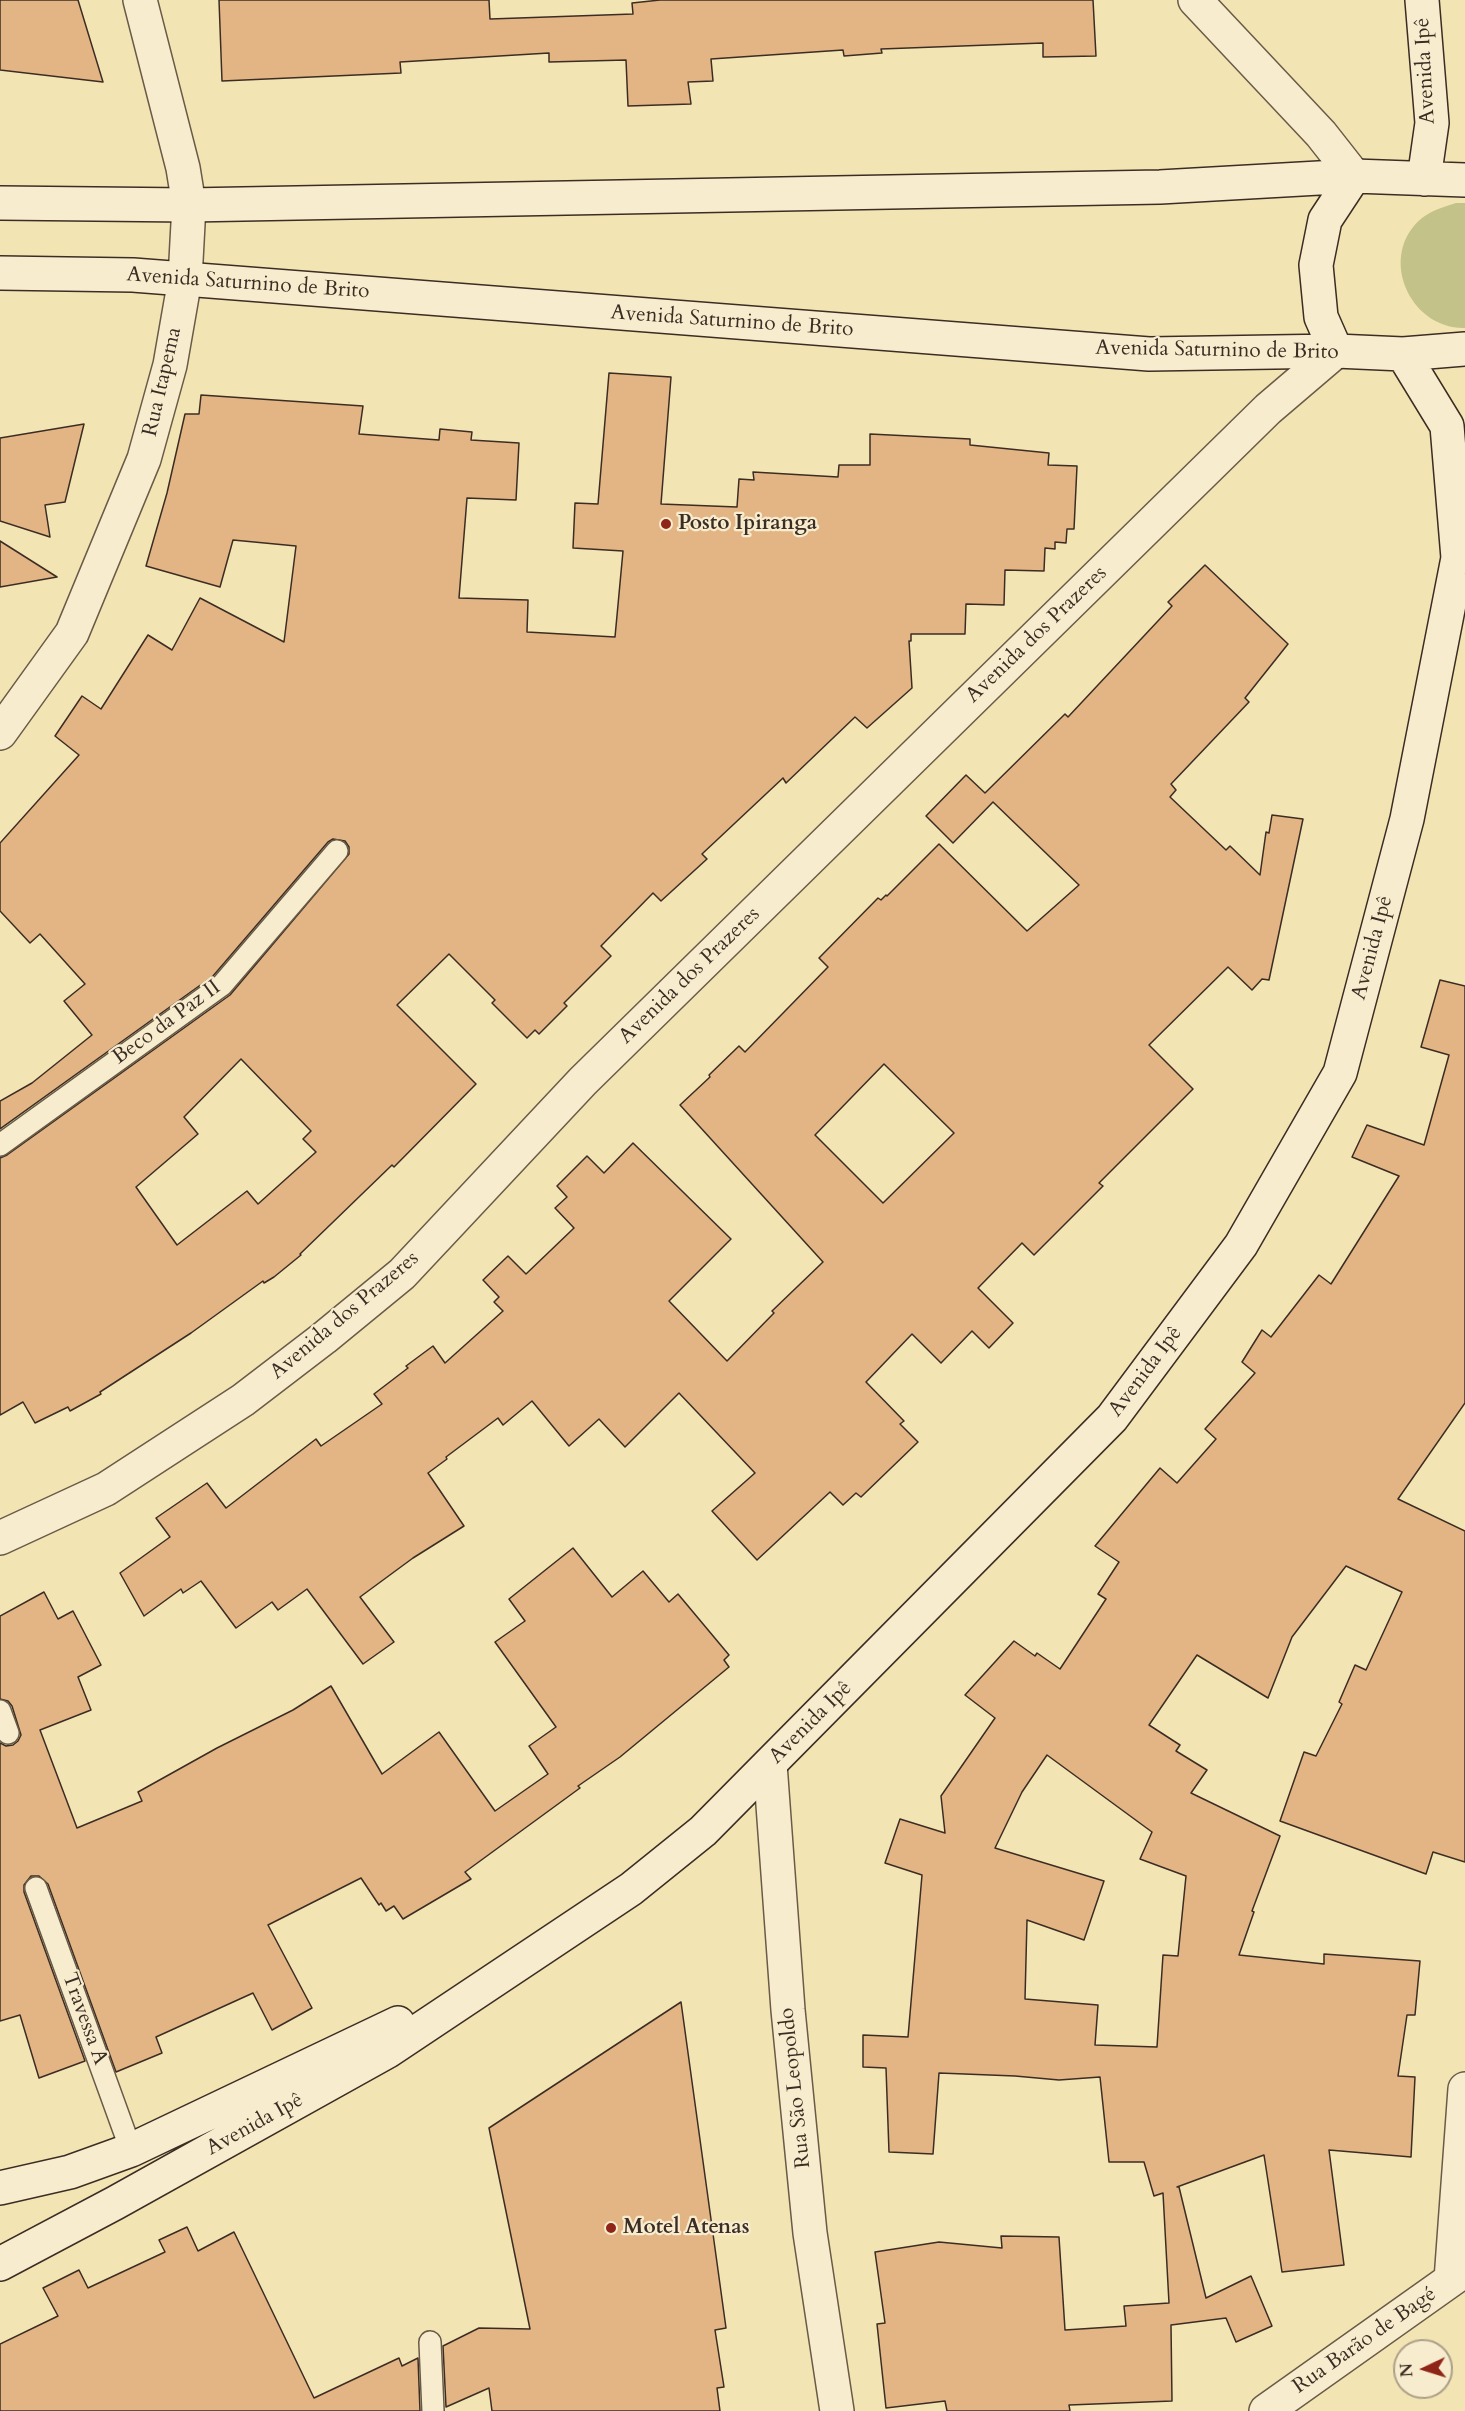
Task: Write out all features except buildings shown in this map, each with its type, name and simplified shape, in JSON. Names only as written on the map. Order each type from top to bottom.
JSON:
[{"type":"main road","name":"Rua Itapema","points":[[0,734],[72,633],[144,459],[170,365],[185,279],[189,205],[183,168],[140,0]]},
{"type":"main road","points":[[1195,0],[1321,134],[1354,177]]},
{"type":"main road","name":"Avenida Ipê","points":[[1422,0],[1432,123],[1424,178]]},
{"type":"main road","points":[[1336,351],[1321,317],[1316,265],[1324,220],[1354,177]]},
{"type":"main road","points":[[0,203],[189,205],[1148,187],[1354,177],[1465,180]]},
{"type":"main road","name":"Avenida Saturnino de Brito","points":[[0,273],[133,274],[1149,354],[1336,351],[1403,354],[1465,349]]},
{"type":"main road","name":"Avenida dos Prazeres","points":[[0,1539],[106,1489],[243,1400],[402,1274],[583,1081],[1268,409],[1336,351]]},
{"type":"main road","name":"Avenida Ipê","points":[[0,2264],[115,2203],[388,2051],[632,1889],[703,1831],[1112,1418],[1241,1245],[1340,1073],[1407,819],[1461,546],[1447,426],[1403,354]]},
{"type":"main road","name":"Rua São Leopoldo","points":[[770,1764],[788,2010],[810,2233],[837,2411]]},
{"type":"main road","name":"Avenida Ipê","points":[[0,2188],[70,2172],[131,2150],[503,1973]]},
{"type":"main road","points":[[1458,2275],[1465,2089]]},
{"type":"main road","name":"Rua Barão de Bagé","points":[[1266,2411],[1458,2275]]},
{"type":"lane","name":"Beco da Paz II","points":[[0,1145],[222,985],[337,851]]},
{"type":"lane","points":[[0,1711],[8,1733]]},
{"type":"lane","name":"Travessa A","points":[[36,1888],[131,2150]]},
{"type":"lane","points":[[430,2342],[433,2411]]},
{"type":"shaded area","points":[[1456,203],[1465,203],[1465,328],[1445,325],[1428,316],[1415,303],[1406,287],[1401,269],[1402,251],[1409,233],[1426,215]]},
{"type":"place","name":"Posto Ipiranga","points":[[666,524]]},
{"type":"place","name":"Motel Atenas","points":[[611,2228]]}]
